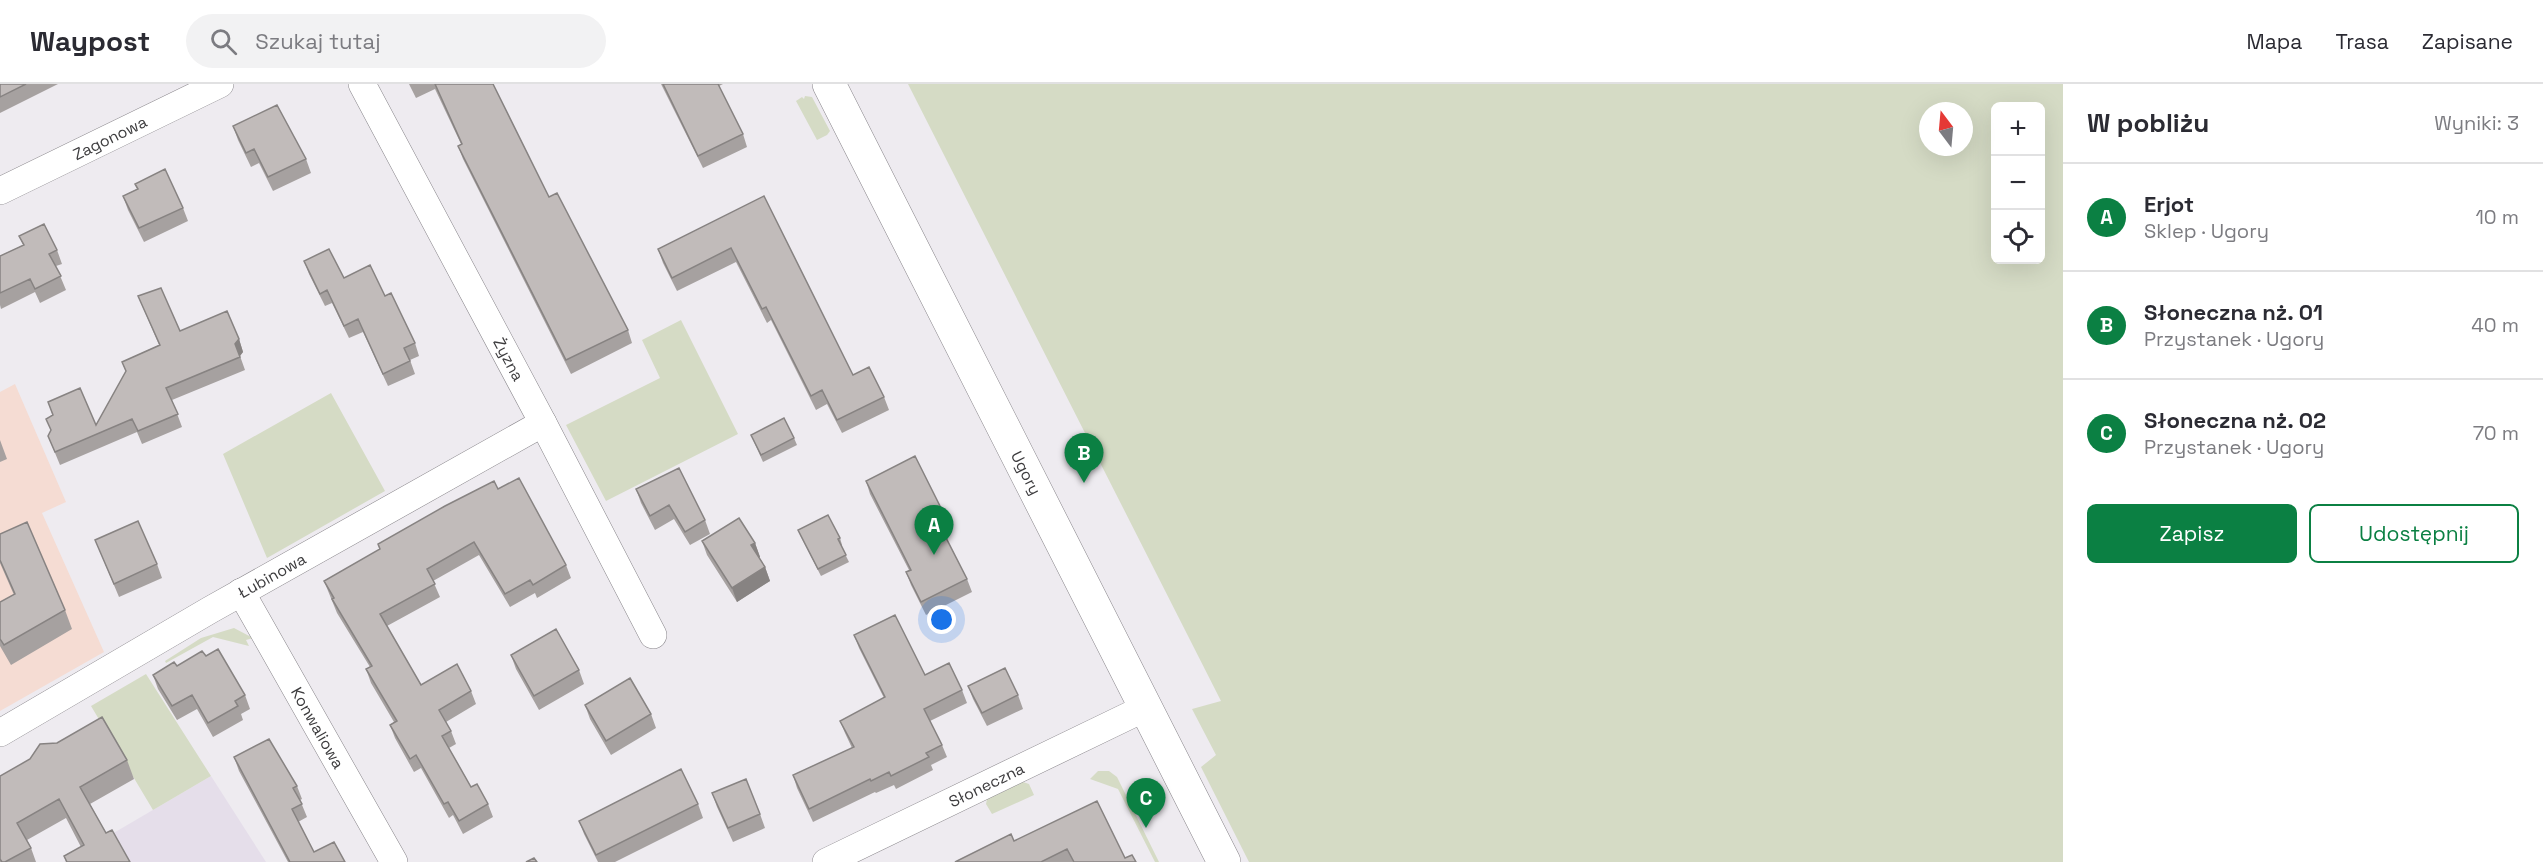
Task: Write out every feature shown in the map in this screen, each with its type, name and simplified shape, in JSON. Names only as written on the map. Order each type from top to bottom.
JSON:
[{"type":"street","name":"Zagonowa","points":[[0,191],[220,84]]},
{"type":"street","name":"Żyzna","points":[[362,84],[543,423],[652,634]]},
{"type":"street","name":"Ugory","points":[[830,84],[1224,862]]},
{"type":"street","name":"Łubinowa","points":[[0,733],[241,592],[543,423]]},
{"type":"street","name":"Konwaliowa","points":[[241,592],[394,862]]},
{"type":"street","name":"Słoneczna","points":[[826,862],[1147,707]]},
{"type":"shaded area","points":[[15,384],[66,502],[42,513],[104,652],[0,711],[0,392]]},
{"type":"shaded area","points":[[211,776],[266,862],[64,862]]},
{"type":"green space","points":[[908,84],[2063,84],[2063,862],[1249,862],[1201,767],[1216,755],[1192,709],[1221,701]]},
{"type":"green space","points":[[805,96],[812,97],[830,131],[817,140],[796,101],[802,97],[804,99]]},
{"type":"green space","points":[[681,320],[738,434],[606,501],[566,425],[660,378],[642,340]]},
{"type":"green space","points":[[331,393],[385,491],[267,558],[223,454]]},
{"type":"green space","points":[[234,628],[253,638],[246,640],[249,646],[213,637],[166,663],[165,661],[201,638]]},
{"type":"green space","points":[[146,674],[211,776],[153,810],[91,706]]},
{"type":"green space","points":[[1098,771],[1109,771],[1117,777],[1159,862],[1155,862],[1118,789],[1090,779]]},
{"type":"green space","points":[[1023,782],[1029,784],[1034,795],[992,814],[986,804],[987,799]]},
{"type":"building","points":[[0,84],[26,84],[0,97]]},
{"type":"building","points":[[435,84],[493,84],[549,197],[557,193],[628,330],[566,360],[458,146],[462,144]]},
{"type":"building","points":[[663,84],[718,84],[743,134],[698,156]]},
{"type":"building","points":[[277,105],[306,159],[268,177],[254,149],[246,153],[233,126]]},
{"type":"building","points":[[165,169],[183,208],[139,228],[123,196],[138,189],[135,184]]},
{"type":"building","points":[[764,196],[853,375],[869,367],[884,397],[837,420],[822,390],[811,396],[766,307],[762,309],[731,248],[672,278],[658,249]]},
{"type":"building","points":[[44,224],[57,250],[49,254],[61,276],[35,289],[30,279],[0,293],[0,256],[24,245],[19,236]]},
{"type":"building","points":[[329,249],[344,278],[370,265],[385,296],[391,293],[415,343],[404,348],[410,361],[383,374],[358,319],[344,326],[327,290],[320,294],[304,261]]},
{"type":"building","points":[[161,288],[180,331],[227,311],[239,339],[235,344],[240,357],[166,388],[178,414],[138,431],[132,419],[55,452],[48,436],[51,430],[46,419],[53,415],[48,402],[80,388],[96,425],[126,371],[122,362],[160,345],[138,296]]},
{"type":"building","points":[[784,418],[794,438],[761,455],[751,435]]},
{"type":"building","points":[[915,456],[945,516],[937,520],[967,579],[921,602],[906,572],[911,570],[866,481]]},
{"type":"building","points":[[679,468],[705,520],[685,532],[669,505],[650,516],[636,489]]},
{"type":"building","points":[[519,478],[566,565],[533,585],[530,580],[505,594],[474,542],[427,569],[435,584],[380,614],[421,685],[457,664],[471,691],[439,710],[451,731],[442,736],[471,787],[477,784],[488,804],[459,821],[448,802],[444,804],[416,755],[410,759],[390,725],[397,721],[366,669],[372,666],[332,599],[334,598],[324,581],[380,549],[378,544],[445,506],[494,481],[498,489]]},
{"type":"building","points":[[828,515],[846,555],[818,569],[798,530]]},
{"type":"building","points":[[739,518],[755,543],[751,545],[765,567],[732,588],[702,541]]},
{"type":"building","points":[[138,521],[157,564],[114,584],[95,540]]},
{"type":"building","points":[[27,522],[65,610],[4,645],[0,639],[0,602],[15,594],[0,560],[0,534]]},
{"type":"building","points":[[895,615],[925,675],[949,663],[962,690],[924,709],[942,745],[926,753],[929,757],[891,776],[889,772],[871,781],[870,779],[809,809],[793,775],[854,747],[840,721],[885,697],[854,635]]},
{"type":"building","points":[[556,629],[579,670],[534,696],[511,655]]},
{"type":"building","points":[[218,649],[245,695],[235,701],[238,706],[208,723],[192,695],[172,706],[153,675],[174,662],[177,666],[202,651],[206,656]]},
{"type":"building","points":[[1005,668],[1018,695],[982,713],[968,686]]},
{"type":"building","points":[[630,678],[651,714],[606,741],[585,705]]},
{"type":"building","points":[[102,717],[127,760],[80,787],[106,833],[112,830],[130,862],[67,862],[64,856],[84,845],[59,799],[17,823],[31,848],[2,862],[0,859],[0,776],[30,759],[40,744],[57,743]]},
{"type":"building","points":[[269,739],[297,786],[293,788],[302,804],[292,809],[314,852],[334,842],[345,862],[290,862],[234,757]]},
{"type":"building","points":[[681,769],[698,804],[596,855],[579,821]]},
{"type":"building","points":[[746,779],[760,814],[728,828],[712,793]]},
{"type":"building","points":[[1097,801],[1125,858],[1132,855],[1136,862],[1074,862],[1067,849],[1041,862],[955,862],[1011,834],[1014,841]]},
{"type":"place","name":"Słoneczna nż. 01","points":[[1084,483]]},
{"type":"place","name":"Erjot","points":[[934,555]]},
{"type":"place","name":"Słoneczna nż. 02","points":[[1146,828]]}]
